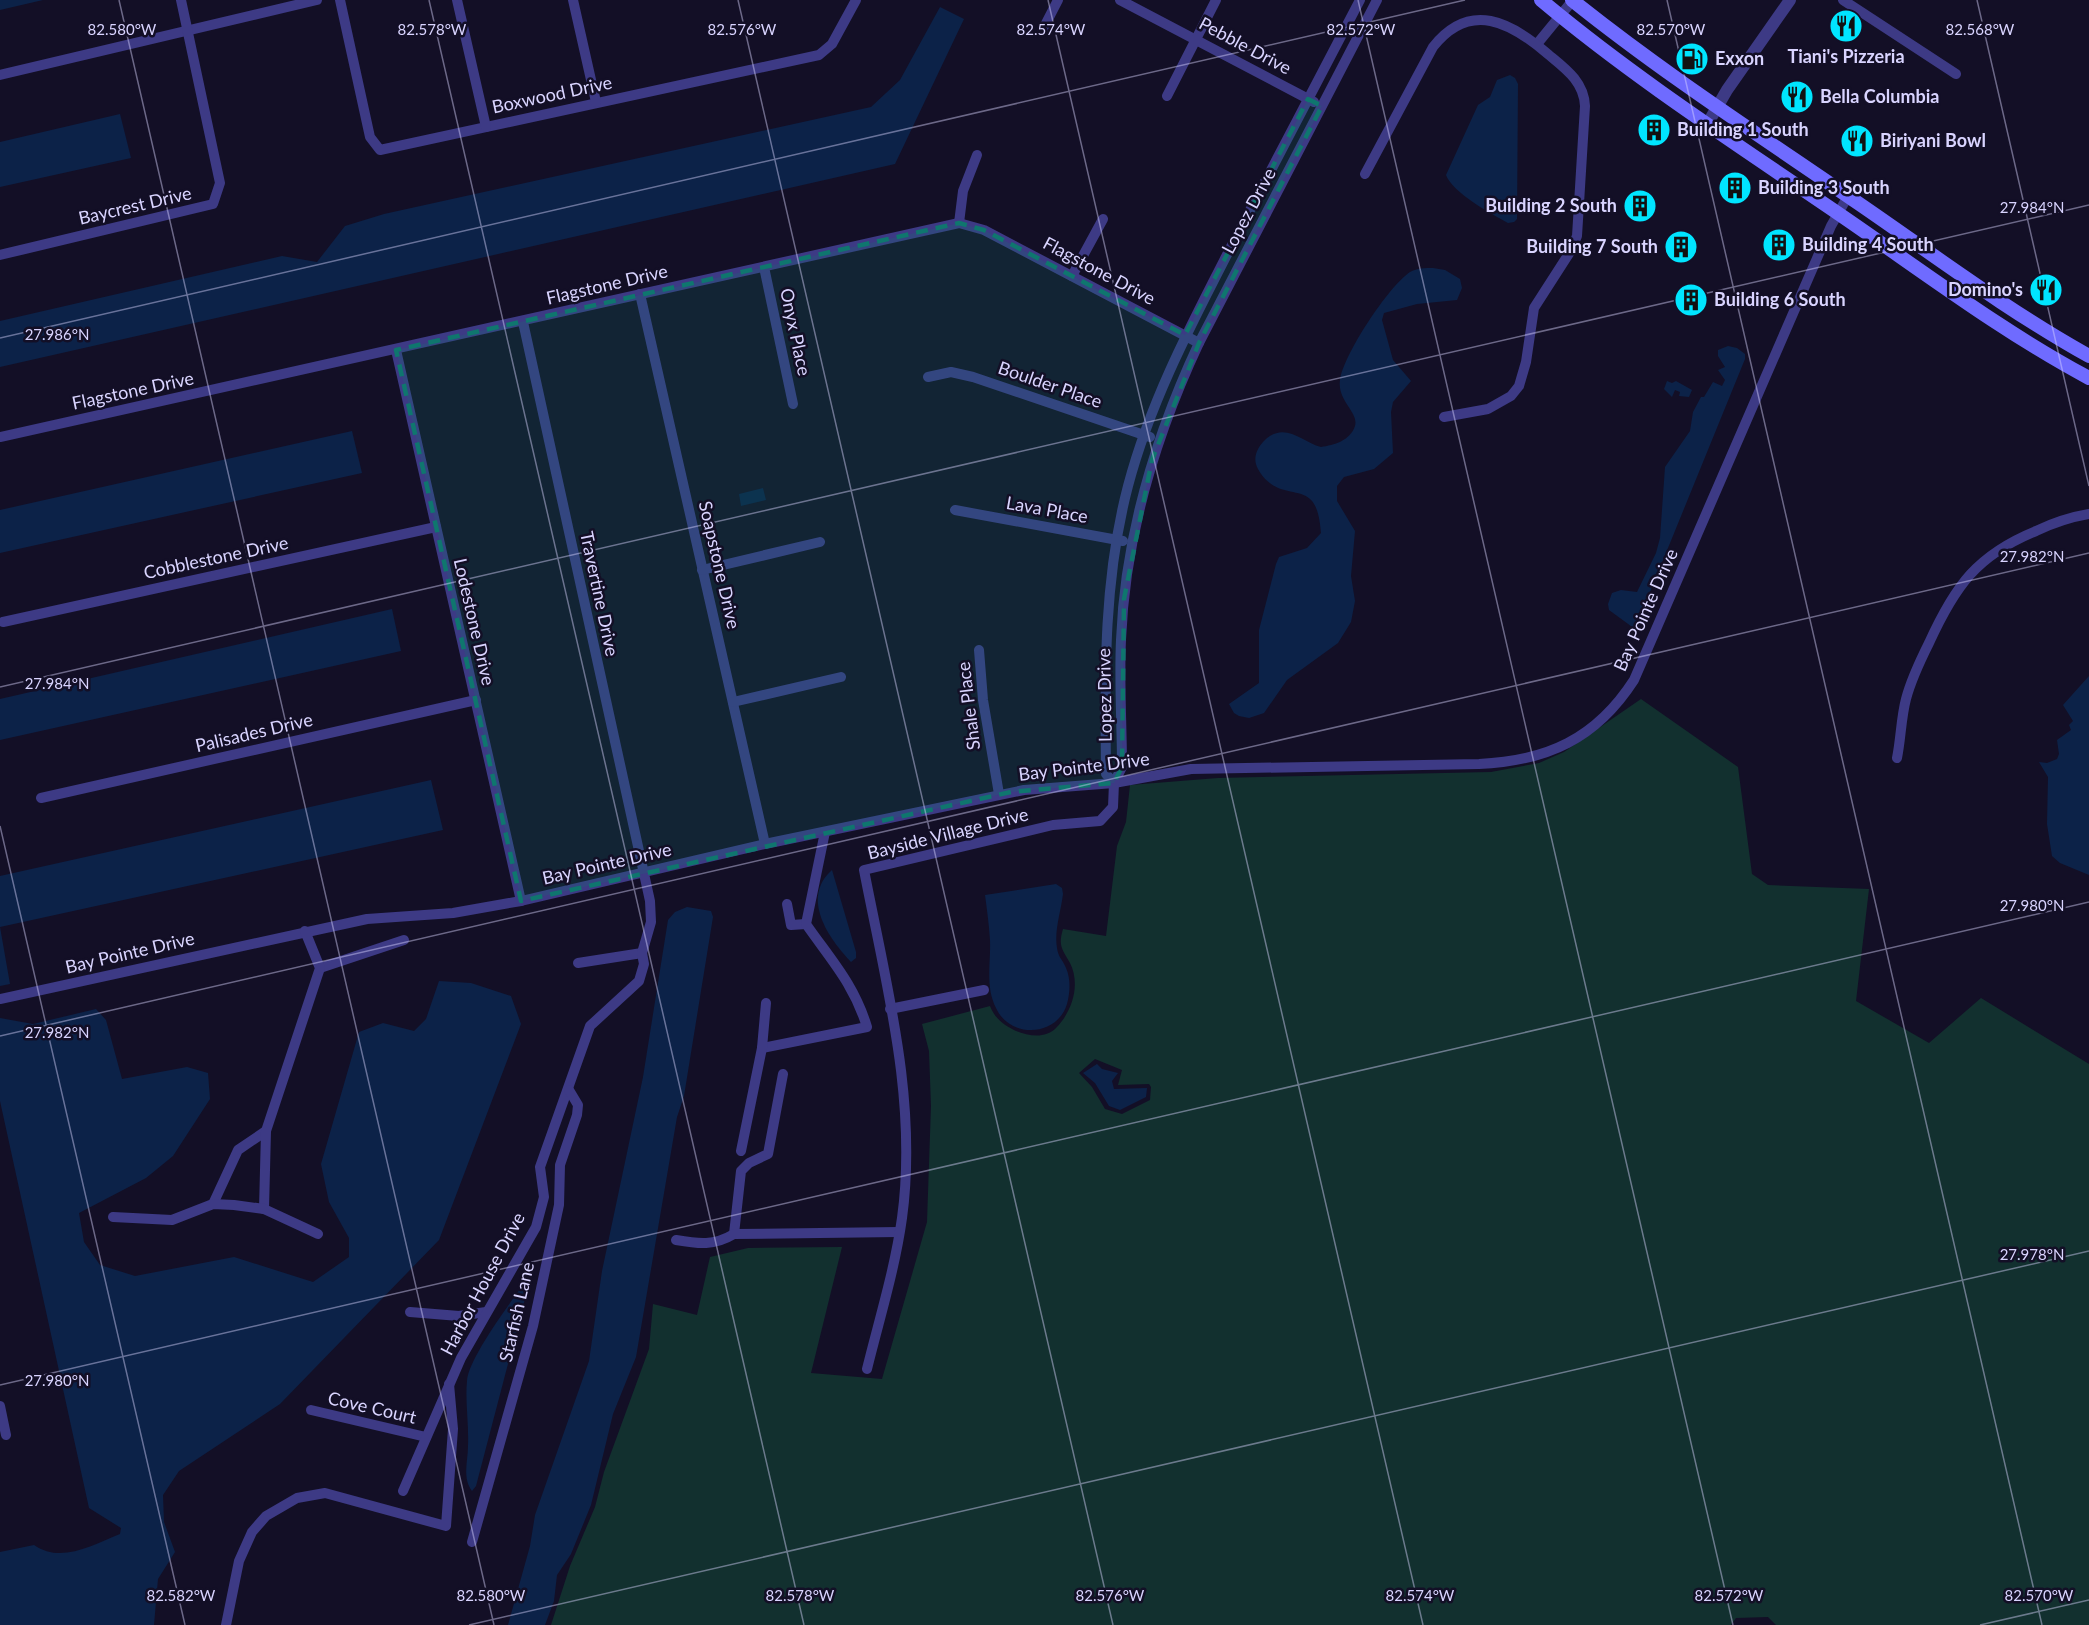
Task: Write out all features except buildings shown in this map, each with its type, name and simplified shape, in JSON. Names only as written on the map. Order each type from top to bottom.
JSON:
[{"type":"main road","points":[[1541,0],[1630,70],[1837,213],[2021,338],[2089,378]]},
{"type":"main road","points":[[1572,0],[1634,48],[1717,106],[2040,327],[2089,356]]},
{"type":"main road","points":[[1954,293],[1965,276]]},
{"type":"street","name":"Baycrest Drive","points":[[0,255],[213,204],[220,183],[181,0]]},
{"type":"street","points":[[0,75],[317,0]]},
{"type":"street","name":"Boxwood Drive","points":[[340,0],[370,137],[380,150],[819,55],[832,44],[856,0]]},
{"type":"street","points":[[457,0],[486,127]]},
{"type":"street","points":[[573,0],[596,102]]},
{"type":"street","points":[[1042,31],[1058,0]]},
{"type":"street","name":"Pebble Drive","points":[[1120,0],[1322,106]]},
{"type":"street","points":[[1167,96],[1216,0]]},
{"type":"street","name":"Lopez Drive","points":[[1360,0],[1185,335],[1164,380],[1144,435],[1128,487],[1108,597],[1105,662],[1106,774],[1114,783],[1122,767],[1121,640],[1132,543],[1159,440],[1199,343],[1377,0]]},
{"type":"street","points":[[1537,44],[1572,0]]},
{"type":"street","points":[[1708,123],[1717,106],[1790,0]]},
{"type":"street","points":[[1843,0],[1956,74]]},
{"type":"street","points":[[1365,174],[1433,47],[1445,32],[1460,23],[1475,19],[1496,20],[1512,27],[1537,44],[1574,76],[1584,98],[1577,236],[1570,252],[1534,308],[1525,368],[1515,391],[1488,409],[1444,417]]},
{"type":"street","points":[[959,223],[963,191],[977,155]]},
{"type":"street","name":"Bay Pointe Drive","points":[[0,999],[367,919],[453,914],[521,901],[765,844],[999,795],[1043,788],[1114,783],[1191,769],[1507,763],[1550,753],[1587,731],[1623,696],[1643,663],[1837,213],[1848,196]]},
{"type":"street","points":[[1072,276],[1102,219]]},
{"type":"street","name":"Flagstone Drive","points":[[0,437],[959,223],[978,227],[1199,343]]},
{"type":"street","name":"Onyx Place","points":[[764,267],[793,405]]},
{"type":"street","name":"Soapstone Drive","points":[[640,294],[765,844]]},
{"type":"street","name":"Travertine Drive","points":[[523,322],[643,873]]},
{"type":"street","name":"Lodestone Drive","points":[[396,350],[521,901]]},
{"type":"street","name":"Boulder Place","points":[[928,377],[951,372],[973,376],[1159,440]]},
{"type":"street","name":"Lava Place","points":[[955,510],[1132,543]]},
{"type":"street","points":[[1897,758],[1902,718],[1912,683],[1948,603],[1962,582],[1984,560],[2006,544],[2061,521],[2089,513]]},
{"type":"street","name":"Cobblestone Drive","points":[[3,622],[436,527]]},
{"type":"street","points":[[702,570],[820,542]]},
{"type":"street","name":"Shale Place","points":[[979,650],[983,699],[999,795]]},
{"type":"street","points":[[734,702],[841,677]]},
{"type":"street","name":"Palisades Drive","points":[[40,798],[476,700]]},
{"type":"street","name":"Bayside Village Drive","points":[[867,1369],[899,1232],[907,1125],[890,1009],[864,870],[1053,825],[1100,821],[1113,807],[1114,783]]},
{"type":"street","points":[[762,1048],[867,1027],[860,1004],[843,972],[806,924],[825,832]]},
{"type":"street","name":"Harbor House Drive","points":[[403,1491],[449,1383],[486,1312],[536,1227],[544,1197],[540,1167],[590,1026],[639,981],[644,964],[642,953],[651,922],[650,901],[643,873]]},
{"type":"street","points":[[787,904],[791,925],[806,924]]},
{"type":"street","points":[[264,1209],[266,1131],[320,968],[305,931]]},
{"type":"street","points":[[320,968],[404,940]]},
{"type":"street","points":[[578,963],[642,953]]},
{"type":"street","points":[[890,1009],[984,990]]},
{"type":"street","points":[[741,1151],[762,1048],[766,1003]]},
{"type":"street","points":[[734,1234],[741,1171],[749,1163],[768,1154],[783,1074]]},
{"type":"street","name":"Starfish Lane","points":[[472,1542],[533,1326],[559,1205],[560,1166],[577,1115],[578,1105],[569,1090]]},
{"type":"street","points":[[213,1204],[238,1150],[266,1131]]},
{"type":"street","points":[[113,1217],[172,1220],[213,1204],[264,1209],[318,1234]]},
{"type":"street","points":[[676,1240],[705,1245],[720,1242],[734,1234],[899,1232]]},
{"type":"street","points":[[410,1312],[459,1316],[486,1312]]},
{"type":"street","name":"Harbor House Drive","points":[[226,1625],[239,1561],[252,1532],[266,1516],[297,1498],[325,1492],[446,1526],[453,1429],[449,1383]]},
{"type":"street","points":[[0,1406],[6,1435]]},
{"type":"street","name":"Cove Court","points":[[311,1410],[426,1437]]},
{"type":"highlighted area","points":[[1308,99],[1322,106],[1199,343],[1152,460],[1124,599],[1122,767],[1114,783],[1011,792],[521,901],[396,350],[959,223],[984,230],[1185,335]]},
{"type":"green space","points":[[1641,699],[1738,767],[1752,874],[1768,885],[1869,889],[1856,1001],[1929,1043],[1981,998],[2089,1064],[2089,1625],[1776,1625],[1768,1617],[1736,1618],[1731,1625],[551,1625],[570,1566],[595,1507],[604,1472],[649,1349],[653,1304],[697,1315],[710,1257],[748,1248],[842,1247],[811,1373],[882,1379],[927,1222],[931,1106],[929,1051],[922,1024],[990,1006],[994,1015],[1004,1024],[1026,1034],[1037,1036],[1047,1034],[1062,1022],[1075,989],[1073,971],[1061,944],[1063,929],[1106,936],[1117,846],[1126,822],[1130,785],[1218,778],[1491,772],[1539,763],[1564,752]],"holes":[[[1095,1059],[1122,1070],[1118,1085],[1149,1084],[1151,1087],[1150,1100],[1122,1114],[1105,1109],[1092,1087],[1079,1073]]]},
{"type":"water","points":[[0,0],[43,0],[0,10]]},
{"type":"water","points":[[940,7],[964,19],[895,164],[0,367],[0,321],[282,256],[317,262],[345,226],[384,214],[871,107],[900,80]]},
{"type":"water","points":[[1510,75],[1518,84],[1517,219],[1508,223],[1456,189],[1446,175],[1478,105],[1490,97],[1497,80]]},
{"type":"water","points":[[120,114],[131,158],[0,187],[0,142]]},
{"type":"water","points":[[1433,268],[1445,270],[1460,279],[1462,288],[1457,300],[1417,304],[1384,313],[1382,320],[1393,360],[1411,381],[1393,402],[1391,412],[1393,453],[1374,469],[1344,477],[1337,486],[1337,501],[1355,531],[1351,576],[1355,601],[1351,622],[1338,643],[1287,680],[1264,713],[1249,718],[1239,716],[1234,713],[1229,704],[1259,683],[1259,630],[1279,557],[1307,548],[1321,533],[1318,512],[1312,501],[1301,494],[1272,485],[1256,465],[1255,457],[1258,450],[1265,440],[1280,432],[1293,434],[1321,447],[1345,439],[1353,431],[1354,416],[1344,400],[1340,387],[1343,369],[1350,354],[1379,306],[1401,280],[1410,272]]},
{"type":"water","points":[[1728,346],[1737,348],[1745,354],[1745,359],[1635,629],[1609,610],[1608,604],[1612,593],[1621,590],[1637,592],[1656,553],[1660,538],[1665,467],[1690,431],[1693,412],[1701,397],[1704,397],[1713,382],[1722,386],[1725,380],[1718,370],[1725,367],[1718,356],[1718,350]]},
{"type":"water","points":[[1667,381],[1672,383],[1676,381],[1692,390],[1689,397],[1679,396],[1680,392],[1675,390],[1672,397],[1664,389]]},
{"type":"water","points":[[352,431],[362,473],[0,553],[0,510]]},
{"type":"water","points":[[763,488],[766,500],[741,506],[739,494]]},
{"type":"water","points":[[392,609],[401,651],[0,740],[0,699]]},
{"type":"water","points":[[2089,676],[2089,875],[2060,863],[2052,856],[2047,824],[2048,777],[2039,762],[2047,763],[2057,759],[2059,754],[2057,740],[2071,730],[2069,725],[2073,721],[2063,705]]},
{"type":"water","points":[[431,780],[443,830],[0,927],[0,876]]},
{"type":"water","points":[[832,870],[856,952],[856,958],[851,962],[827,930],[818,905],[818,893],[823,881]]},
{"type":"water","points":[[1056,884],[1062,888],[1063,894],[1056,941],[1058,954],[1069,977],[1068,1000],[1062,1015],[1054,1023],[1044,1028],[1022,1029],[1003,1018],[993,1000],[985,895]]},
{"type":"water","points":[[687,907],[711,911],[713,917],[684,1096],[677,1117],[636,1357],[613,1414],[591,1505],[571,1554],[557,1575],[554,1601],[545,1625],[508,1625],[530,1546],[535,1515],[589,1361],[602,1271],[643,1077],[668,920],[675,912]]},
{"type":"water","points":[[0,927],[10,984],[0,986]]},
{"type":"water","points":[[439,981],[471,983],[511,996],[521,1024],[439,1240],[280,1404],[179,1471],[163,1495],[164,1522],[175,1552],[158,1579],[154,1625],[0,1625],[0,1552],[34,1545],[55,1553],[77,1551],[120,1534],[121,1528],[89,1508],[0,1101],[0,1018],[33,1024],[96,1009],[106,1020],[122,1079],[187,1067],[208,1073],[210,1099],[173,1156],[146,1178],[79,1213],[84,1242],[100,1265],[135,1276],[234,1257],[313,1282],[349,1257],[349,1238],[329,1202],[321,1164],[359,1032],[383,1023],[414,1031],[426,1019]]},
{"type":"water","points":[[1097,1064],[1102,1069],[1118,1073],[1112,1081],[1114,1089],[1147,1088],[1146,1097],[1120,1110],[1109,1106],[1095,1083],[1083,1073]]},
{"type":"water","points":[[525,1282],[525,1299],[476,1486],[472,1491],[466,1475],[469,1371],[491,1331]]},
{"type":"place","name":"Tiani's Pizzeria","points":[[1846,26]]},
{"type":"place","name":"Exxon","points":[[1692,59]]},
{"type":"place","name":"Bella Columbia","points":[[1797,97]]},
{"type":"place","name":"Building 1 South","points":[[1654,130]]},
{"type":"place","name":"Biriyani Bowl","points":[[1857,141]]},
{"type":"place","name":"Building 3 South","points":[[1735,188]]},
{"type":"place","name":"Building 2 South","points":[[1640,206]]},
{"type":"place","name":"Building 4 South","points":[[1779,245]]},
{"type":"place","name":"Building 7 South","points":[[1681,247]]},
{"type":"place","name":"Domino's","points":[[2046,290]]},
{"type":"place","name":"Building 6 South","points":[[1691,300]]}]
